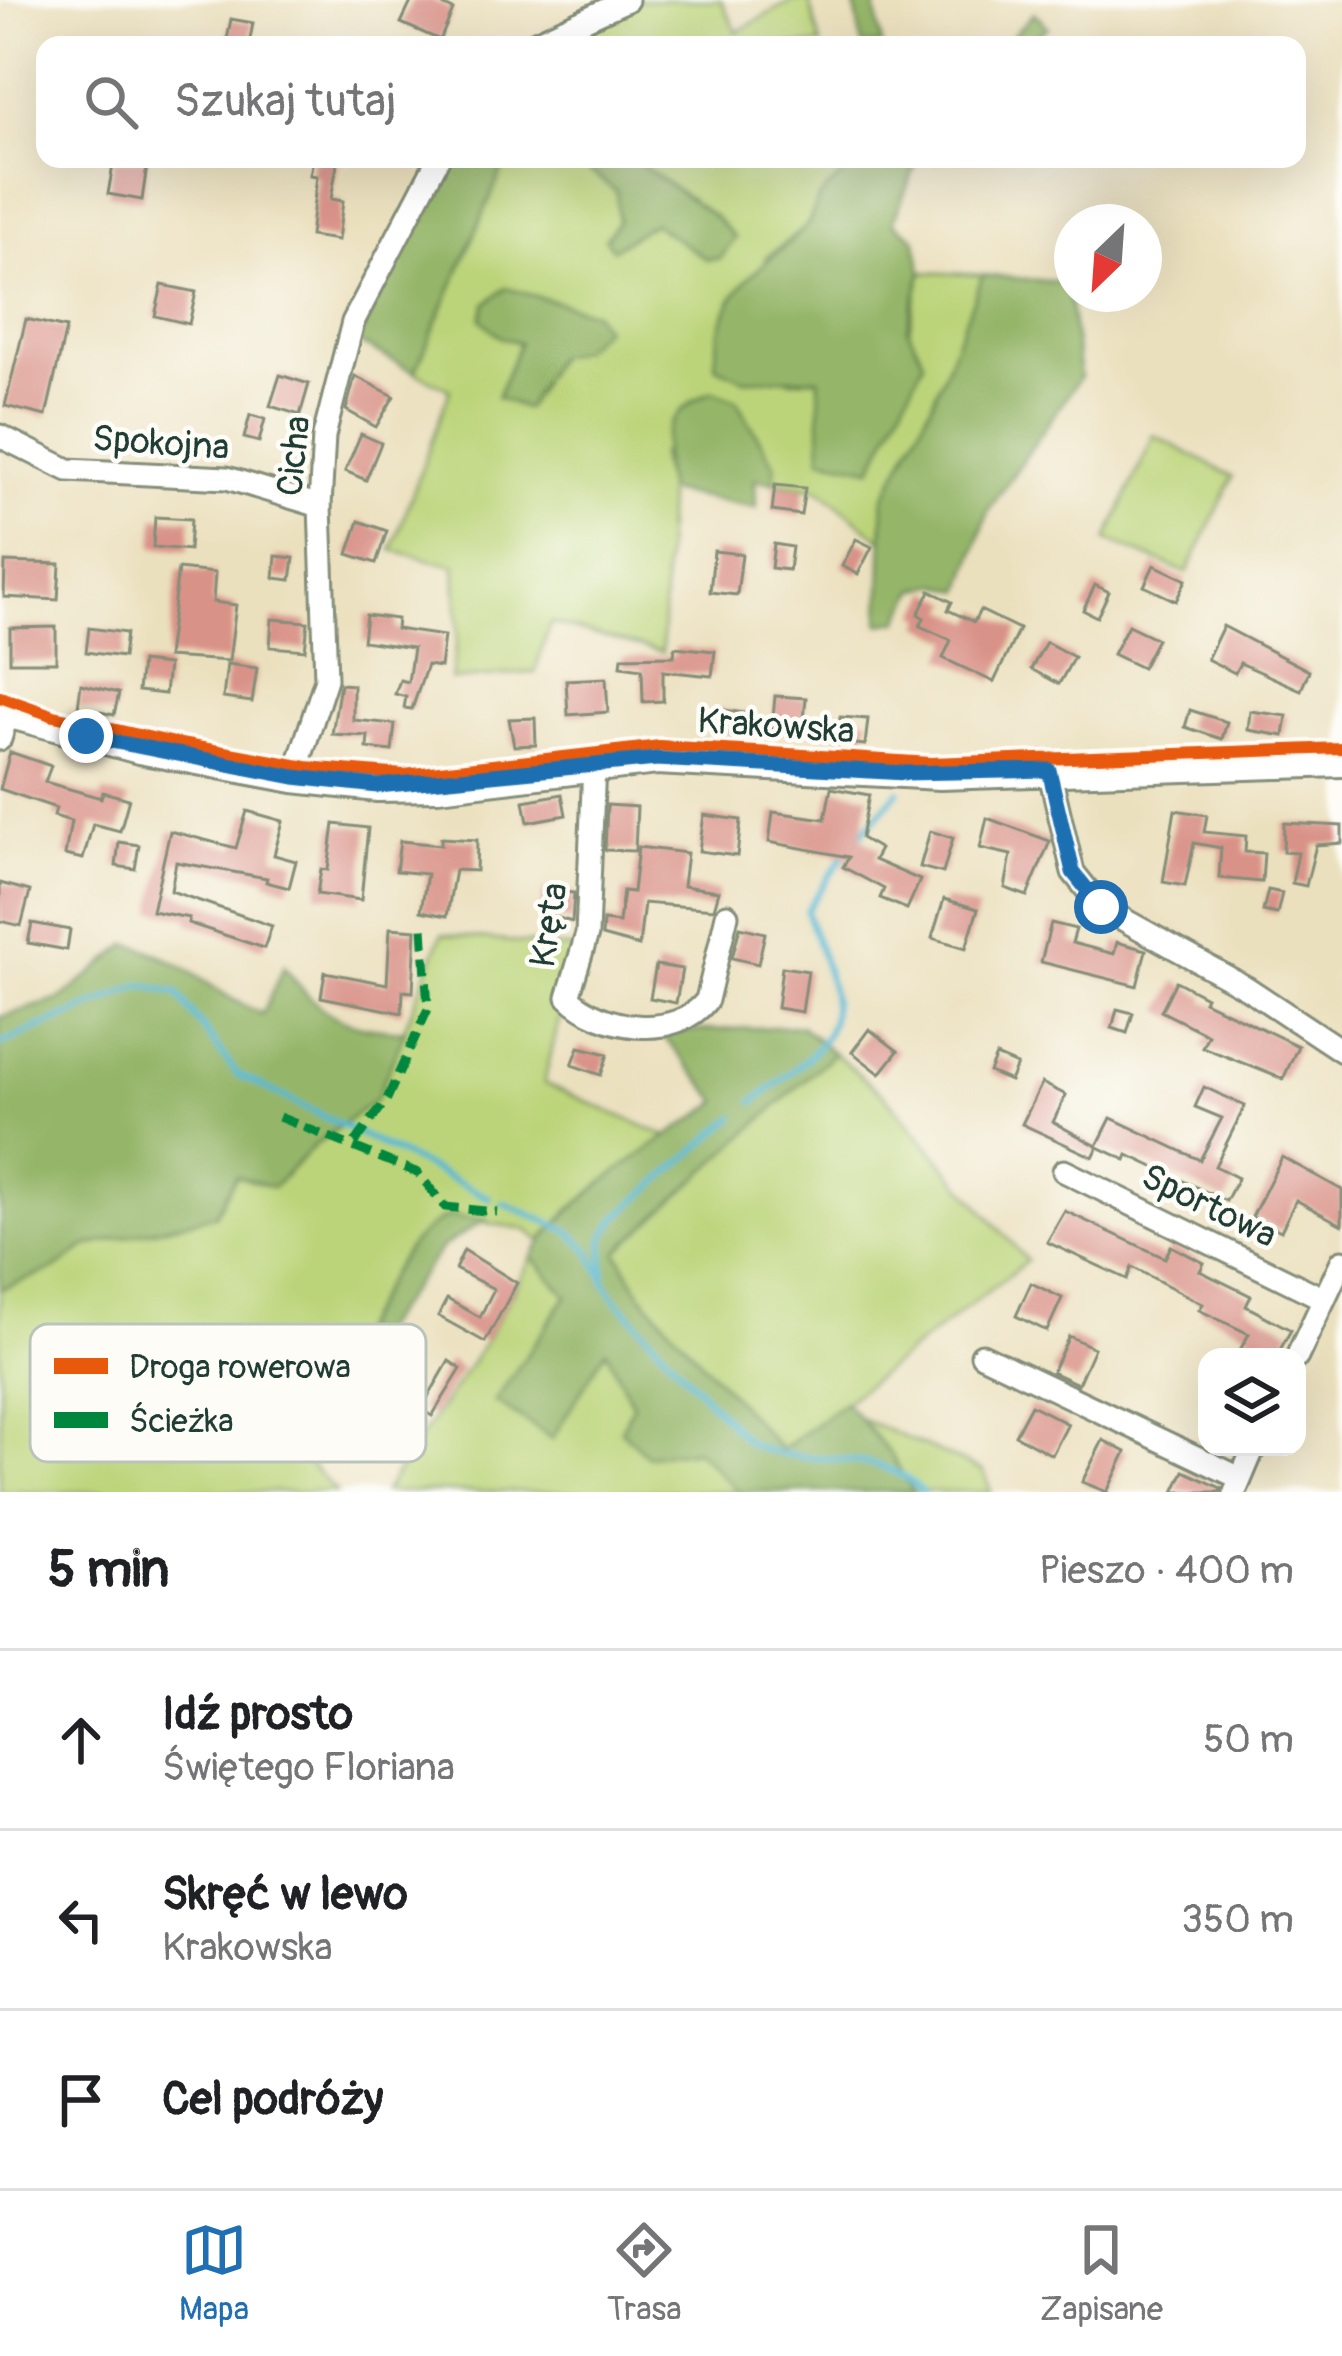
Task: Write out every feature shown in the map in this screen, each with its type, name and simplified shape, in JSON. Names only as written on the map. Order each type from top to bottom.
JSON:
[{"type":"street","points":[[549,36],[627,0]]},
{"type":"street","name":"Cicha","points":[[294,777],[326,679],[327,594],[320,506],[324,436],[353,322],[433,168]]},
{"type":"street","name":"Spokojna","points":[[0,436],[68,470],[227,478],[320,506]]},
{"type":"street","name":"Krakowska","points":[[3,721],[294,777],[422,785],[594,764],[713,759],[905,773],[1342,761]]},
{"type":"street","name":"Kręta","points":[[594,764],[587,934],[568,997],[594,1018],[612,1023],[653,1025],[687,1016],[707,1000],[727,915]]},
{"type":"street","points":[[1049,770],[1073,872],[1101,907],[1247,988],[1342,1051]]},
{"type":"street","name":"Sportowa","points":[[1064,1172],[1324,1299]]},
{"type":"street","points":[[1301,1348],[1342,1261]]},
{"type":"street","points":[[982,1354],[1238,1485],[1251,1456]]},
{"type":"green space","points":[[639,0],[721,0],[737,32],[793,0],[809,0],[819,36],[570,36]]},
{"type":"green space","points":[[854,0],[874,0],[880,36],[860,36]]},
{"type":"green space","points":[[1034,13],[1048,27],[1036,36],[1012,36]]},
{"type":"green space","points":[[438,168],[503,168],[415,372],[357,342]]},
{"type":"green space","points":[[503,168],[586,168],[617,192],[618,221],[631,235],[653,223],[707,259],[692,199],[669,189],[644,168],[852,168],[819,198],[808,226],[765,258],[790,381],[819,377],[822,458],[872,468],[896,396],[922,272],[983,275],[932,403],[884,498],[882,540],[818,489],[774,482],[775,465],[736,400],[660,454],[667,491],[662,652],[550,623],[535,672],[451,680],[458,631],[455,566],[392,550],[450,390],[415,372]]},
{"type":"green space","points":[[586,168],[646,168],[715,217],[735,238],[720,259],[706,259],[653,223],[613,249],[605,239],[618,221],[617,192]]},
{"type":"green space","points":[[851,168],[914,168],[893,222],[915,238],[922,272],[907,327],[924,361],[872,468],[821,458],[819,378],[744,379],[715,366],[731,301],[754,273],[803,230],[829,187]]},
{"type":"green space","points":[[983,275],[1054,282],[1054,312],[1071,312],[1080,377],[988,511],[962,591],[938,584],[916,590],[899,621],[880,624],[884,498],[932,403]]},
{"type":"green space","points":[[506,288],[593,312],[604,328],[580,350],[555,357],[526,409],[497,398],[519,343],[500,337],[481,319],[486,303]]},
{"type":"green space","points":[[712,391],[736,400],[775,465],[774,482],[755,480],[756,508],[667,491],[663,458],[668,431],[683,409]]},
{"type":"green space","points":[[1154,435],[1233,477],[1187,573],[1107,540]]},
{"type":"green space","points":[[442,934],[576,949],[544,1083],[667,1136],[569,1210],[541,1241],[527,1230],[449,1216],[363,1324],[30,1324],[30,1462],[308,1462],[336,1492],[0,1492],[0,1289],[55,1269],[87,1246],[214,1215],[236,1176],[273,1187],[314,1146],[376,1099]]},
{"type":"green space","points":[[128,944],[182,966],[262,1014],[284,966],[310,997],[335,1016],[365,1027],[405,1031],[376,1099],[314,1146],[273,1187],[236,1176],[215,1215],[87,1246],[55,1269],[0,1289],[0,1017],[61,999]]},
{"type":"green space","points":[[801,1026],[834,1053],[617,1252],[641,1294],[781,1450],[845,1402],[891,1455],[913,1492],[739,1492],[696,1450],[647,1456],[621,1430],[633,1405],[606,1350],[552,1439],[495,1401],[567,1296],[532,1257],[547,1236],[617,1172],[719,1102],[660,1032]]},
{"type":"green space","points":[[834,1053],[885,1096],[1027,1261],[781,1451],[641,1294],[617,1252]]},
{"type":"green space","points":[[449,1216],[485,1220],[442,1247],[385,1324],[363,1324],[405,1252]]},
{"type":"green space","points":[[532,1257],[567,1295],[496,1401],[606,1349],[633,1406],[622,1430],[648,1456],[696,1450],[739,1492],[384,1492],[404,1462],[426,1462],[426,1430],[483,1345]]},
{"type":"green space","points":[[861,1419],[984,1471],[991,1492],[913,1492]]},
{"type":"building","points":[[412,0],[432,0],[453,10],[442,36],[401,23]]},
{"type":"building","points":[[231,19],[253,23],[251,36],[228,36]]},
{"type":"building","points":[[112,168],[147,168],[142,200],[108,194]]},
{"type":"building","points":[[311,168],[336,168],[331,199],[343,201],[338,240],[310,236],[317,176],[310,175]]},
{"type":"building","points":[[162,285],[196,292],[189,324],[155,316]]},
{"type":"building","points":[[26,319],[66,328],[46,416],[5,406]]},
{"type":"building","points":[[280,375],[309,384],[300,415],[270,406]]},
{"type":"building","points":[[355,376],[394,396],[376,427],[346,410]]},
{"type":"building","points":[[250,415],[265,419],[259,442],[244,438]]},
{"type":"building","points":[[361,434],[381,443],[366,480],[345,471]]},
{"type":"building","points":[[775,485],[805,488],[801,515],[772,511]]},
{"type":"building","points":[[155,517],[191,519],[189,550],[153,547]]},
{"type":"building","points":[[359,521],[387,531],[376,563],[348,554]]},
{"type":"building","points":[[856,539],[872,547],[858,574],[842,566]]},
{"type":"building","points":[[774,544],[792,547],[789,570],[771,568]]},
{"type":"building","points":[[714,551],[742,554],[737,595],[710,592]]},
{"type":"building","points":[[276,556],[294,558],[291,580],[274,578]]},
{"type":"building","points":[[5,562],[60,564],[58,600],[4,597]]},
{"type":"building","points":[[1154,565],[1186,580],[1176,601],[1144,586]]},
{"type":"building","points":[[178,569],[215,573],[213,602],[236,605],[229,661],[167,657]]},
{"type":"building","points":[[1095,585],[1109,592],[1097,617],[1083,610]]},
{"type":"building","points":[[930,591],[952,602],[948,610],[974,622],[980,610],[1019,629],[994,682],[943,658],[951,640],[920,626],[924,618],[918,614]]},
{"type":"building","points":[[366,615],[397,619],[396,629],[444,636],[440,667],[427,665],[412,709],[404,708],[406,697],[395,694],[400,680],[408,682],[413,648],[363,641]]},
{"type":"building","points":[[272,619],[308,622],[305,650],[270,647]]},
{"type":"building","points":[[1128,625],[1157,639],[1142,668],[1113,654]]},
{"type":"building","points":[[1223,626],[1309,671],[1301,690],[1240,663],[1235,673],[1207,659]]},
{"type":"building","points":[[56,627],[56,662],[10,662],[10,628]]},
{"type":"building","points":[[89,628],[126,633],[123,657],[86,652]]},
{"type":"building","points":[[1046,642],[1074,657],[1059,684],[1031,669]]},
{"type":"building","points":[[675,647],[715,651],[712,676],[663,671],[663,701],[643,702],[642,669],[621,666],[622,657],[674,656]]},
{"type":"building","points":[[141,662],[168,665],[165,694],[138,691]]},
{"type":"building","points":[[227,664],[257,668],[252,702],[223,698]]},
{"type":"building","points":[[606,678],[608,712],[568,715],[566,680]]},
{"type":"building","points":[[81,684],[119,693],[114,715],[78,707]]},
{"type":"building","points":[[340,684],[353,685],[353,720],[395,724],[392,751],[367,748],[368,736],[332,734]]},
{"type":"building","points":[[775,696],[806,698],[803,731],[772,728]]},
{"type":"building","points":[[717,709],[751,714],[748,736],[714,731]]},
{"type":"building","points":[[1190,710],[1227,722],[1222,739],[1185,727]]},
{"type":"building","points":[[1250,711],[1287,716],[1284,736],[1248,730]]},
{"type":"building","points":[[840,717],[868,719],[865,745],[838,742]]},
{"type":"building","points":[[535,718],[536,745],[514,746],[509,719]]},
{"type":"building","points":[[10,752],[51,766],[45,782],[101,798],[103,792],[129,799],[120,831],[93,824],[83,859],[65,855],[71,821],[54,816],[56,808],[0,789]]},
{"type":"building","points":[[831,788],[869,795],[861,838],[880,849],[874,860],[920,880],[907,909],[880,898],[884,889],[843,867],[849,857],[769,842],[773,812],[825,819]]},
{"type":"building","points":[[562,794],[566,815],[528,822],[524,801]]},
{"type":"building","points":[[607,805],[637,807],[635,851],[605,850]]},
{"type":"building","points":[[1175,810],[1207,815],[1204,832],[1246,836],[1245,852],[1264,853],[1262,882],[1219,878],[1221,848],[1194,843],[1185,886],[1163,882]]},
{"type":"building","points":[[247,811],[283,821],[274,855],[296,861],[289,888],[266,882],[267,878],[176,862],[171,891],[272,926],[264,948],[188,923],[189,918],[152,911],[170,831],[236,848]]},
{"type":"building","points":[[704,815],[741,820],[737,856],[699,851]]},
{"type":"building","points":[[987,818],[1050,841],[1027,896],[1005,888],[1011,855],[980,848]]},
{"type":"building","points":[[1284,823],[1342,826],[1342,843],[1316,845],[1306,886],[1292,883],[1298,853],[1283,852]]},
{"type":"building","points":[[334,824],[368,828],[361,900],[317,894],[321,869],[328,870]]},
{"type":"building","points":[[930,831],[953,838],[943,873],[920,867]]},
{"type":"building","points":[[441,838],[477,840],[476,871],[455,870],[447,916],[421,911],[427,874],[396,871],[400,841],[441,845]]},
{"type":"building","points":[[119,842],[139,845],[135,869],[116,866]]},
{"type":"building","points":[[638,847],[687,853],[683,886],[719,891],[714,909],[644,903],[639,946],[602,936],[603,921],[619,923],[623,891],[633,892]]},
{"type":"building","points":[[0,883],[30,891],[21,926],[0,921]]},
{"type":"building","points":[[1268,890],[1282,893],[1277,914],[1263,911]]},
{"type":"building","points":[[543,891],[574,893],[572,922],[542,913]]},
{"type":"building","points":[[944,899],[978,909],[966,948],[932,938]]},
{"type":"building","points":[[32,923],[70,930],[67,950],[28,943]]},
{"type":"building","points":[[1051,923],[1076,929],[1072,943],[1114,954],[1117,942],[1146,950],[1137,986],[1041,962]]},
{"type":"building","points":[[740,927],[765,933],[758,964],[732,958]]},
{"type":"building","points":[[390,928],[416,930],[413,992],[403,991],[402,1013],[321,997],[325,972],[387,984]]},
{"type":"building","points":[[656,965],[682,969],[676,1003],[650,998]]},
{"type":"building","points":[[782,967],[808,971],[802,1012],[777,1008]]},
{"type":"building","points":[[1176,981],[1206,997],[1204,1001],[1298,1046],[1283,1079],[1202,1047],[1208,1035],[1161,1011]]},
{"type":"building","points":[[1117,1009],[1133,1013],[1127,1033],[1112,1028]]},
{"type":"building","points":[[869,1029],[898,1051],[880,1074],[852,1052]]},
{"type":"building","points":[[579,1047],[608,1054],[601,1075],[572,1065]]},
{"type":"building","points":[[996,1056],[1017,1065],[1010,1081],[989,1072]]},
{"type":"building","points":[[1042,1083],[1066,1095],[1053,1122],[1097,1146],[1111,1118],[1200,1160],[1222,1118],[1195,1107],[1204,1087],[1245,1106],[1215,1166],[1238,1178],[1226,1201],[1128,1155],[1126,1160],[1098,1147],[1093,1157],[1022,1124]]},
{"type":"building","points":[[1282,1157],[1342,1190],[1342,1225],[1296,1200],[1281,1231],[1252,1217]]},
{"type":"building","points":[[1065,1211],[1165,1258],[1171,1246],[1204,1263],[1200,1271],[1251,1296],[1246,1306],[1291,1330],[1281,1348],[1241,1348],[1249,1334],[1199,1310],[1203,1304],[1132,1267],[1127,1279],[1047,1242]]},
{"type":"building","points":[[464,1250],[517,1283],[485,1342],[438,1316],[447,1299],[480,1317],[494,1289],[455,1269]]},
{"type":"building","points":[[1031,1283],[1062,1298],[1047,1331],[1016,1316]]},
{"type":"building","points":[[1069,1336],[1094,1348],[1078,1384],[1052,1372]]},
{"type":"building","points":[[449,1361],[461,1369],[432,1416],[426,1412],[426,1400]]},
{"type":"building","points":[[1031,1405],[1068,1424],[1052,1455],[1015,1435]]},
{"type":"building","points":[[1103,1440],[1126,1452],[1107,1492],[1082,1482]]},
{"type":"building","points":[[1184,1471],[1221,1488],[1220,1492],[1174,1492]]},
{"type":"waterway","points":[[858,838],[899,791]]},
{"type":"waterway","points":[[753,1102],[809,1057],[832,1021],[829,978],[806,911],[846,852]]},
{"type":"waterway","points":[[0,1044],[142,985],[177,993],[237,1074],[490,1198]]},
{"type":"waterway","points":[[604,1277],[603,1239],[616,1218],[735,1117]]},
{"type":"waterway","points":[[503,1203],[569,1231],[589,1250],[612,1295],[748,1443],[769,1451],[884,1468],[905,1477],[922,1492]]},
{"type":"marked path","points":[[355,1143],[387,1099],[428,1009],[423,927]]},
{"type":"marked path","points":[[279,1117],[418,1173],[445,1207],[497,1212]]},
{"type":"cycle path","points":[[0,697],[54,716],[175,743],[306,767],[404,775],[660,746],[931,763],[1342,748]]},
{"type":"route","points":[[86,736],[294,777],[378,786],[438,784],[657,759],[940,774],[1049,770],[1073,872],[1101,907]]}]
